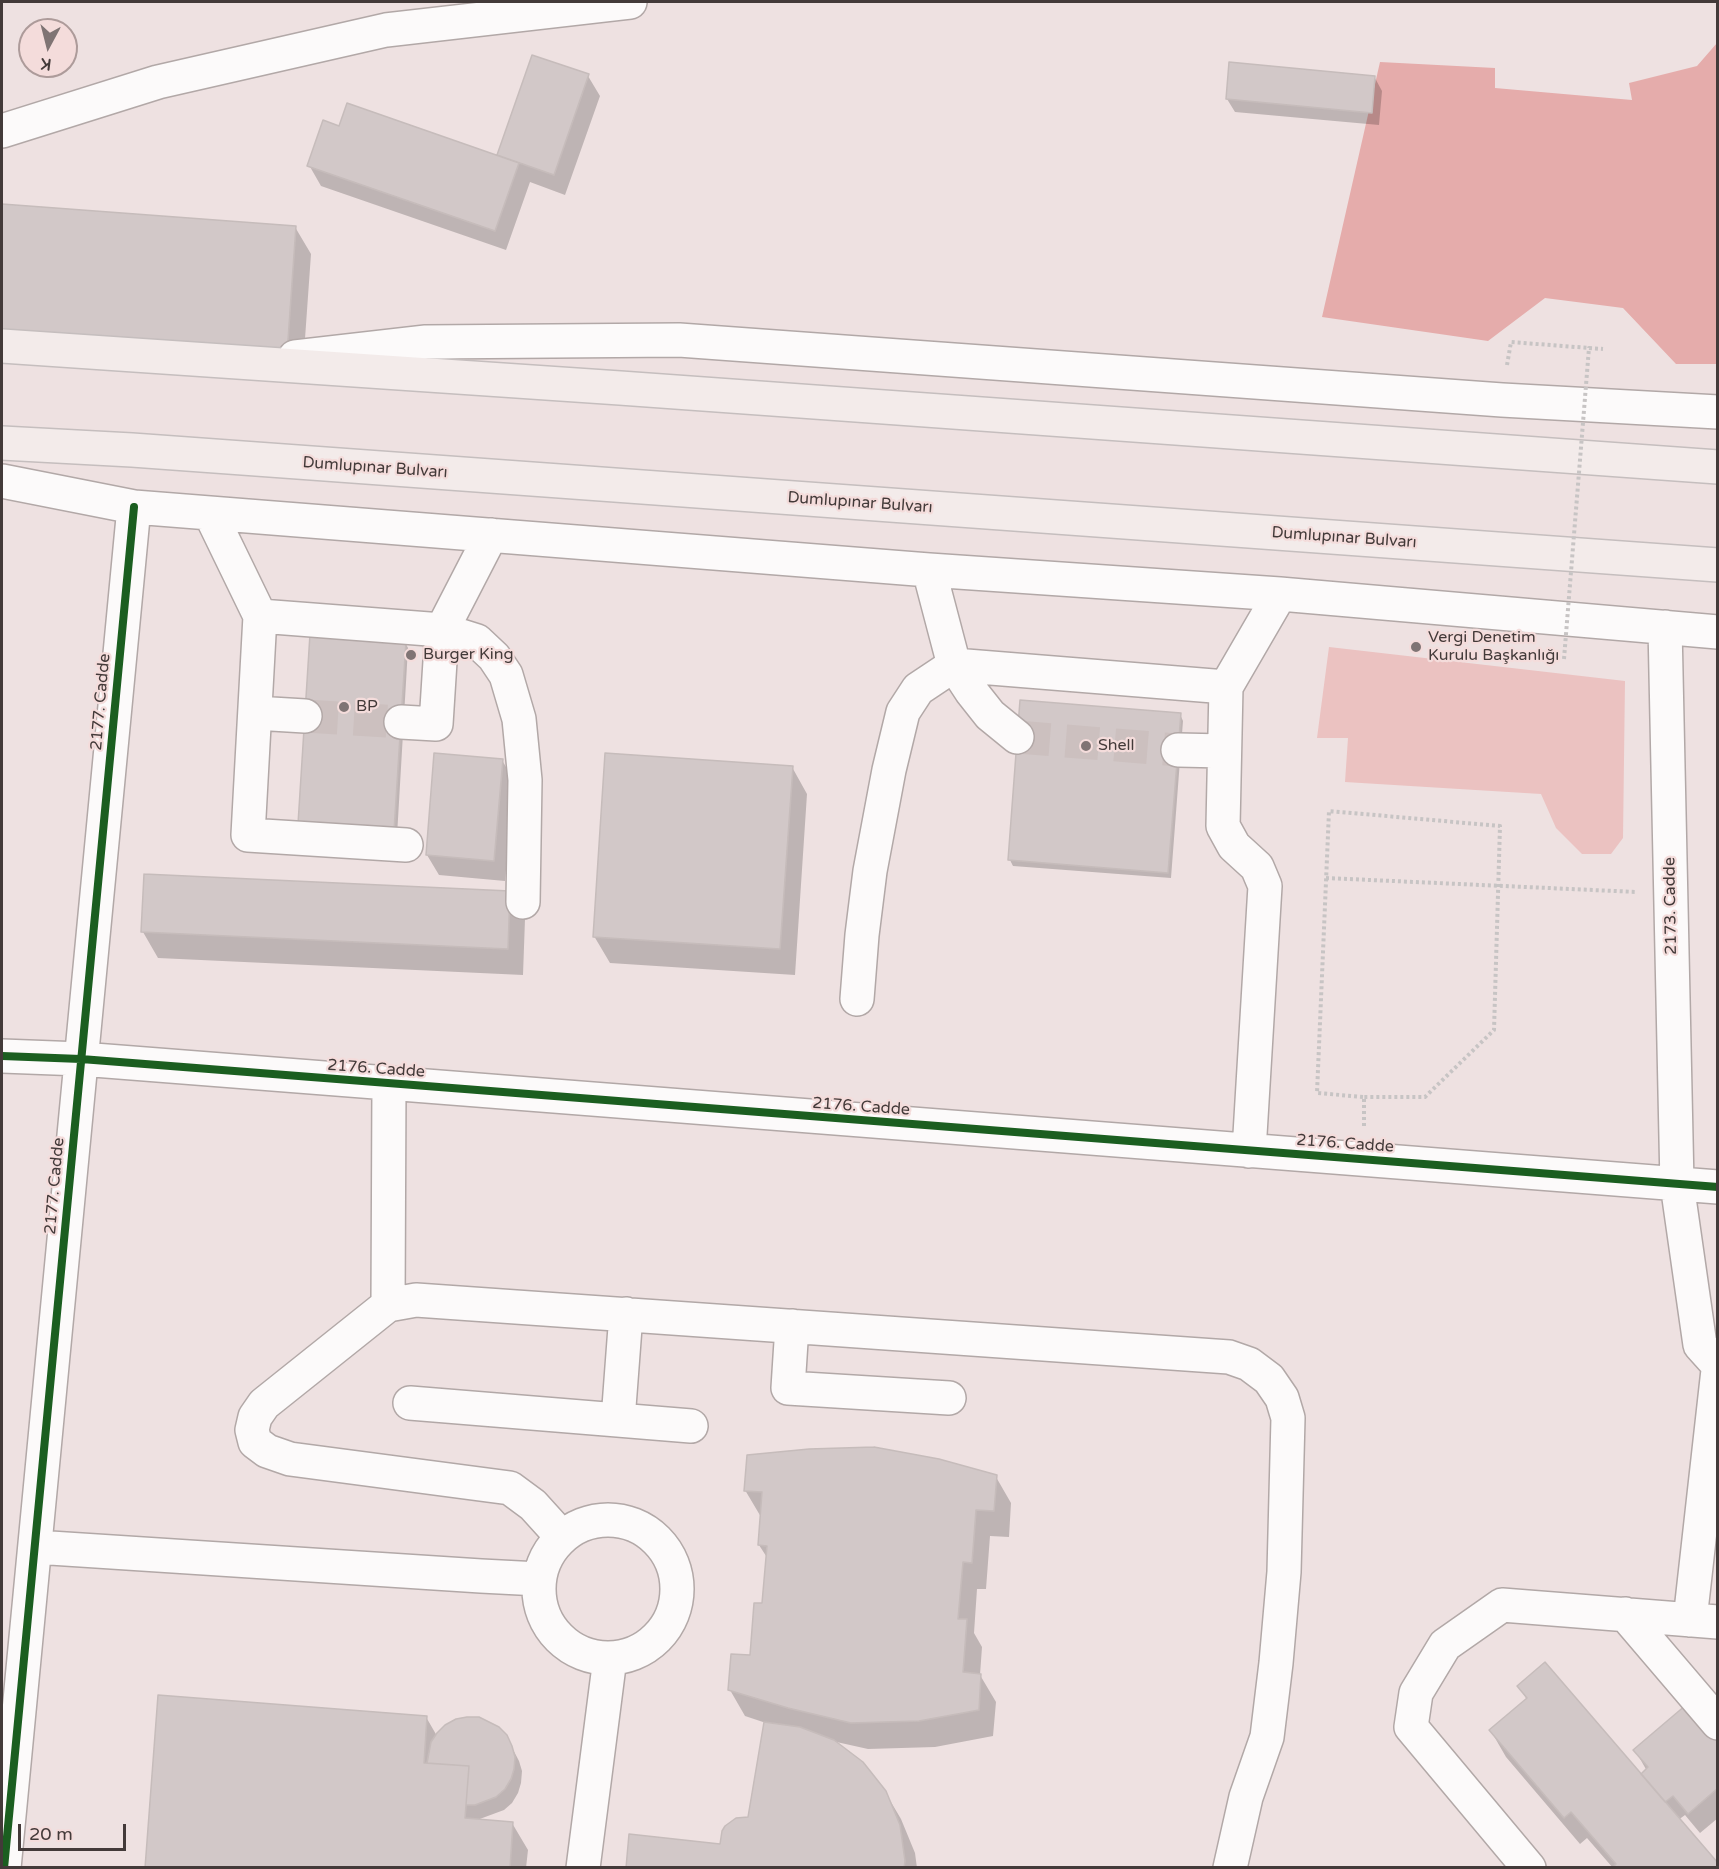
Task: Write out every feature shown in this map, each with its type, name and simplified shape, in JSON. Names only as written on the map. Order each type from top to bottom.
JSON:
[{"type":"highway","points":[[2,346],[1718,467]]},
{"type":"highway","name":"Dumlupınar Bulvarı","points":[[2,443],[132,450],[1718,565]]},
{"type":"street","points":[[2,131],[158,82],[386,30],[630,2]]},
{"type":"street","points":[[246,363],[426,342],[679,340],[1502,400],[1718,412]]},
{"type":"street","points":[[2,481],[134,507],[929,570],[1280,594],[1718,632]]},
{"type":"street","name":"2177. Cadde","points":[[4,1868],[11,1684],[35,1547],[134,507]]},
{"type":"street","points":[[210,513],[260,616],[248,835],[406,845]]},
{"type":"street","points":[[401,722],[436,724],[442,630],[491,535]]},
{"type":"street","points":[[929,570],[954,665],[990,715],[1017,737]]},
{"type":"street","points":[[1249,1151],[1265,886],[1257,867],[1234,846],[1223,826],[1226,687],[1280,594]]},
{"type":"street","points":[[260,616],[442,630],[477,641],[494,657],[506,675],[519,719],[525,780],[523,902]]},
{"type":"street","name":"2173. Cadde","points":[[1665,627],[1677,1184],[1700,1345],[1718,1365]]},
{"type":"street","points":[[857,999],[870,871],[889,770],[903,712],[918,688],[954,665],[1226,687]]},
{"type":"street","points":[[255,713],[304,716]]},
{"type":"street","points":[[1178,750],[1224,752]]},
{"type":"street","name":"2176. Cadde","points":[[2,1056],[81,1059],[1718,1187]]},
{"type":"street","points":[[388,1305],[389,1083]]},
{"type":"street","points":[[562,1537],[533,1505],[510,1488],[290,1459],[267,1451],[255,1442],[252,1430],[255,1418],[264,1404],[388,1305],[416,1300],[1229,1357],[1250,1364],[1269,1379],[1282,1398],[1288,1418],[1284,1572],[1267,1737],[1246,1797],[1230,1868]]},
{"type":"street","points":[[618,1420],[626,1314]]},
{"type":"street","points":[[792,1326],[788,1388],[948,1398]]},
{"type":"street","points":[[1529,1868],[1411,1727],[1416,1693],[1445,1645],[1502,1605],[1704,1621],[1718,1370]]},
{"type":"street","points":[[410,1403],[691,1426]]},
{"type":"street","points":[[607,1520],[630,1523],[652,1535],[668,1553],[676,1576],[677,1599],[669,1622],[654,1641],[633,1654],[610,1658],[586,1654],[565,1643],[549,1625],[540,1603],[539,1579],[547,1556],[562,1537],[583,1525],[607,1520]]},
{"type":"street","points":[[35,1547],[539,1579]]},
{"type":"street","points":[[1625,1614],[1718,1723]]},
{"type":"street","points":[[583,1868],[610,1658]]},
{"type":"path","points":[[1511,342],[1603,349]]},
{"type":"path","points":[[1564,658],[1589,348]]},
{"type":"path","points":[[1329,811],[1500,826],[1494,1030],[1425,1097],[1317,1093],[1326,878],[1329,811]]},
{"type":"path","points":[[1326,878],[1670,893]]},
{"type":"path","points":[[1363,1159],[1364,1096]]},
{"type":"shaded area","points":[[1717,43],[1717,364],[1676,364],[1623,308],[1545,298],[1488,341],[1322,317],[1380,62],[1495,68],[1495,88],[1632,100],[1629,83],[1697,66]]},
{"type":"shaded area","points":[[1329,647],[1625,681],[1623,838],[1611,854],[1582,854],[1556,828],[1541,794],[1345,782],[1348,738],[1317,738]]},
{"type":"building","points":[[532,55],[589,74],[554,175],[497,155]]},
{"type":"building","points":[[1229,62],[1375,76],[1372,113],[1226,99]]},
{"type":"building","points":[[347,103],[519,163],[495,231],[307,166],[323,120],[339,126]]},
{"type":"building","points":[[2,204],[296,226],[287,354],[2,334]]},
{"type":"building","points":[[310,634],[406,641],[394,831],[298,824]]},
{"type":"building","points":[[1020,700],[1181,713],[1168,873],[1008,860]]},
{"type":"building","points":[[434,753],[503,759],[494,861],[426,855]]},
{"type":"building","points":[[605,753],[793,766],[780,949],[593,937]]},
{"type":"building","points":[[144,874],[510,891],[508,949],[141,932]]},
{"type":"building","points":[[874,1447],[939,1459],[997,1475],[994,1511],[976,1510],[972,1563],[963,1562],[958,1619],[967,1619],[963,1672],[981,1674],[979,1710],[919,1721],[851,1723],[788,1708],[728,1690],[731,1654],[750,1655],[754,1603],[762,1603],[767,1546],[758,1545],[762,1492],[744,1491],[747,1455],[809,1449]]},
{"type":"building","points":[[1545,1662],[1718,1863],[1718,1868],[1612,1868],[1616,1864],[1571,1812],[1564,1818],[1489,1730],[1527,1698],[1517,1686]]},
{"type":"building","points":[[158,1695],[427,1716],[424,1763],[469,1766],[465,1818],[513,1822],[510,1868],[145,1868]]},
{"type":"building","points":[[1693,1699],[1718,1727],[1718,1788],[1688,1814],[1673,1796],[1665,1802],[1641,1774],[1648,1767],[1633,1750]]},
{"type":"building","points":[[479,1717],[499,1727],[507,1735],[515,1757],[511,1779],[505,1789],[496,1797],[475,1805],[466,1805],[469,1766],[427,1763],[431,1742],[437,1733],[456,1719]]},
{"type":"building","points":[[764,1722],[800,1727],[834,1740],[863,1762],[886,1791],[900,1825],[904,1868],[626,1868],[629,1834],[720,1844],[725,1826],[736,1818],[748,1817]]},
{"type":"tunnel","points":[[305,716],[401,722]]},
{"type":"tunnel","points":[[1017,737],[1178,750]]},
{"type":"cycle path","points":[[4,1868],[134,507]]},
{"type":"cycle path","points":[[2,1056],[81,1059],[1718,1187]]},
{"type":"place","name":"Vergi Denetim Kurulu Başkanlığı","points":[[1416,647]]},
{"type":"place","name":"Burger King","points":[[411,655]]},
{"type":"place","name":"BP","points":[[344,707]]},
{"type":"place","name":"Shell","points":[[1086,746]]}]
